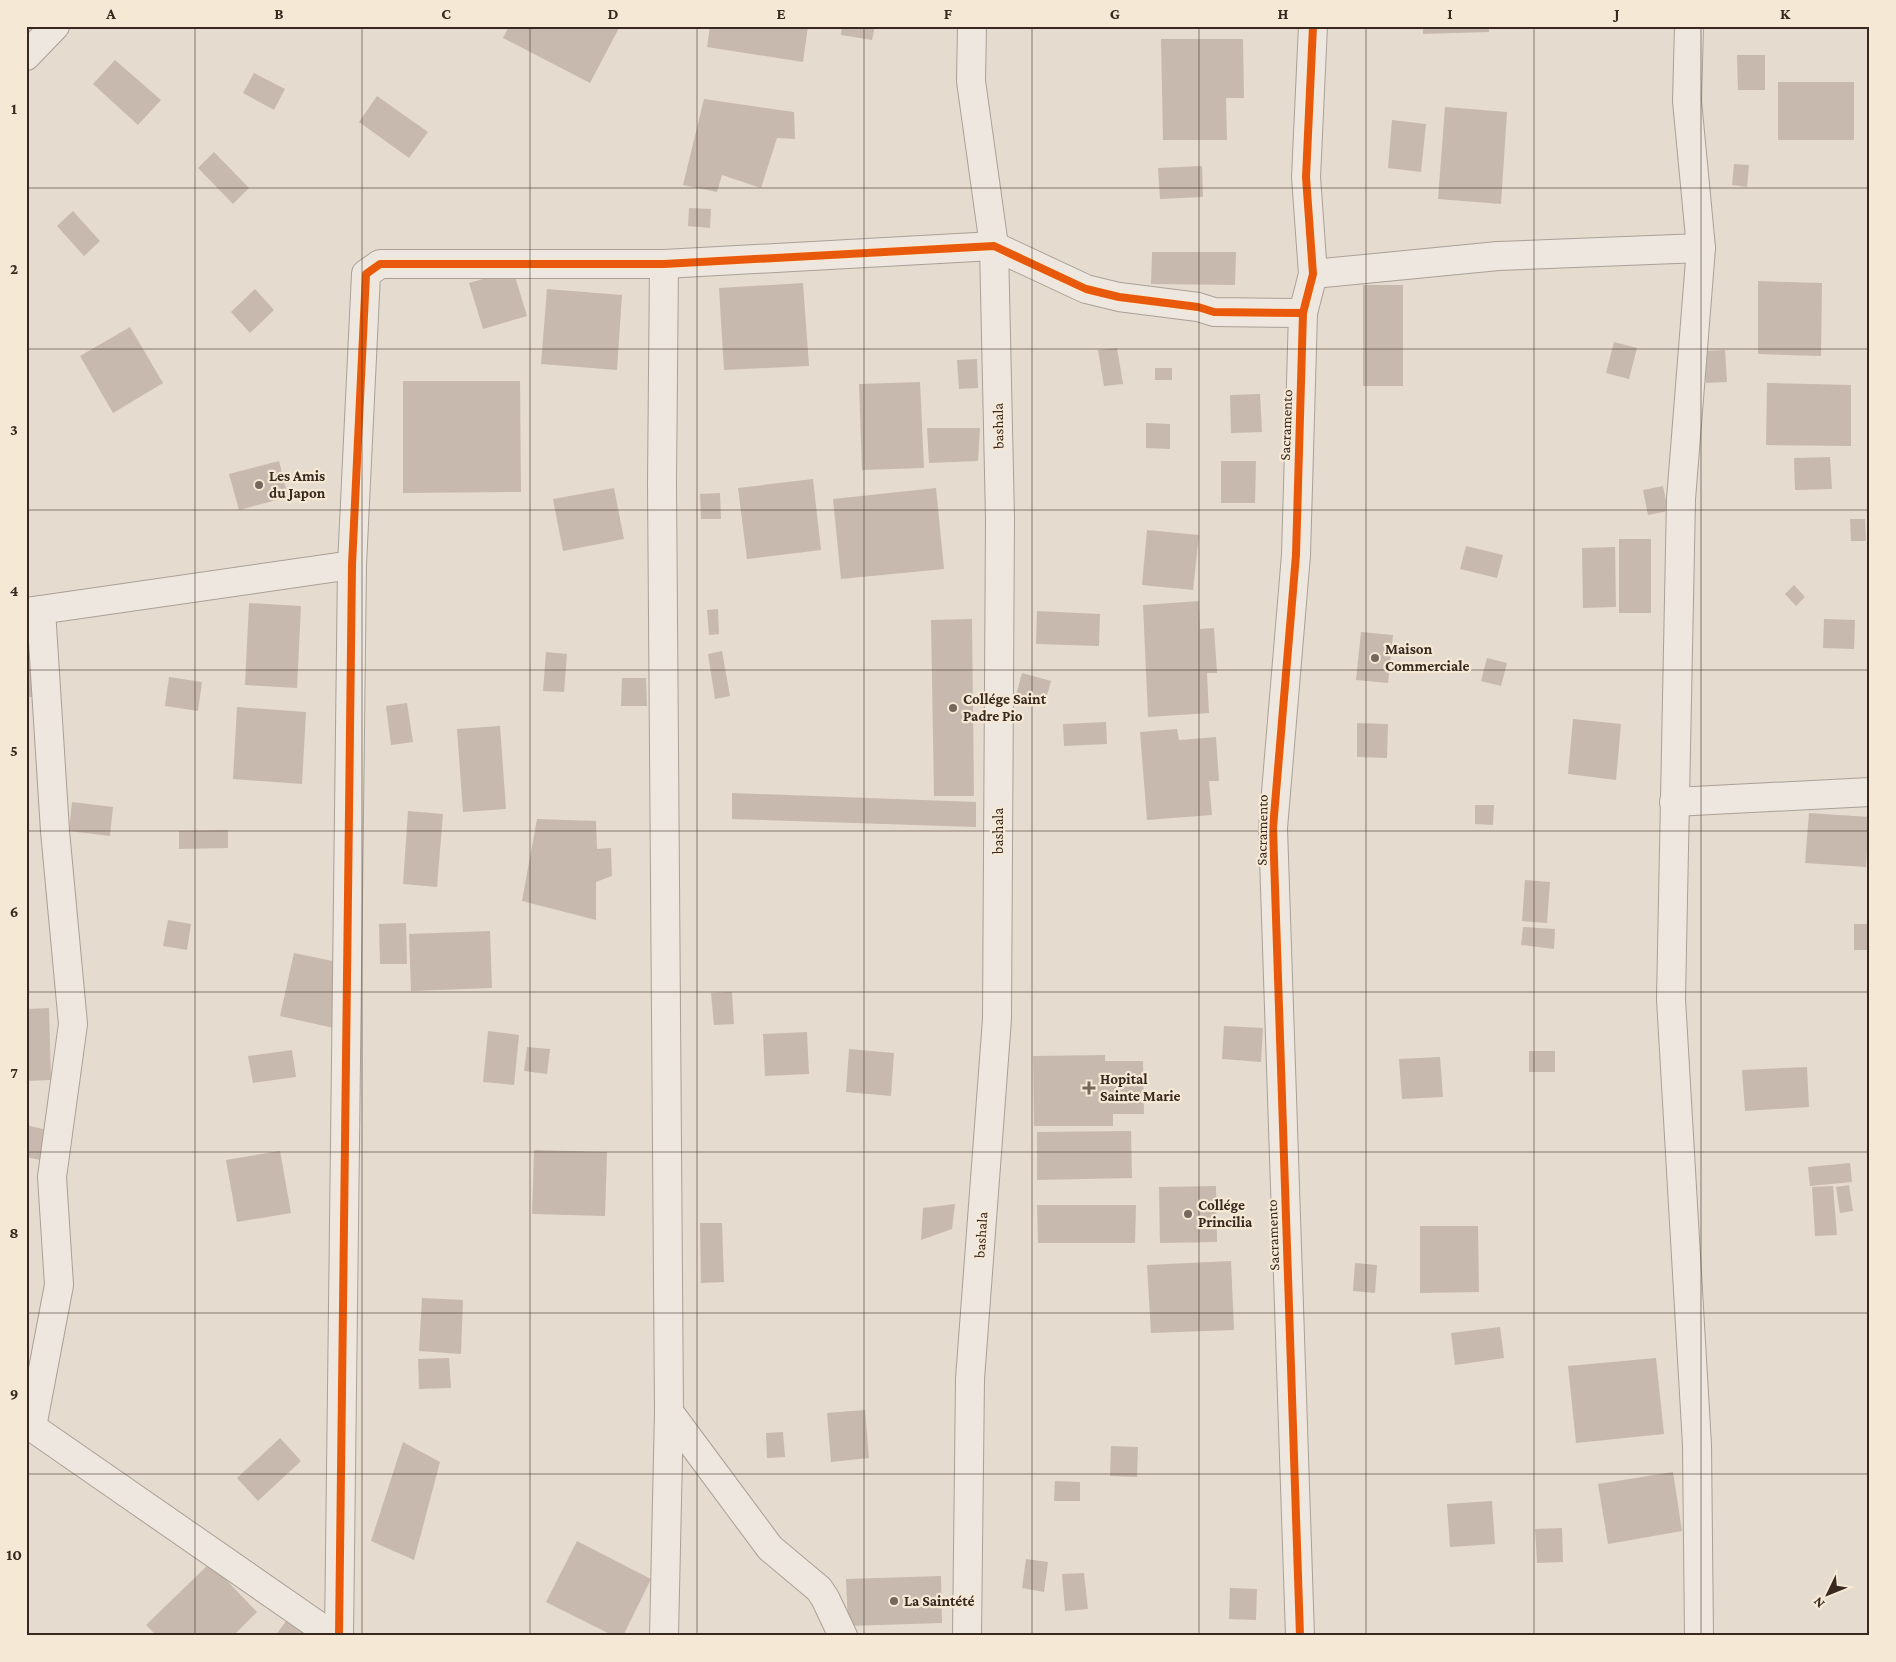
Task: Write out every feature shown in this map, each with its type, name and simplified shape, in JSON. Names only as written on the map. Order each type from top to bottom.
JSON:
[{"type":"street","points":[[26,56],[54,26]]},
{"type":"street","name":"bashala","points":[[966,1636],[970,1380],[997,1019],[1000,518],[994,246],[971,81],[972,26]]},
{"type":"street","name":"Sacramento","points":[[1300,1636],[1273,828],[1296,555],[1303,313],[1313,274],[1306,177],[1313,26]]},
{"type":"street","points":[[1690,26],[1687,101],[1701,248],[1681,499],[1671,999],[1697,1445],[1699,1636]]},
{"type":"street","points":[[339,1636],[352,565],[366,274],[380,264],[664,264],[994,246],[1086,288],[1119,297],[1198,307],[1214,312],[1303,313]]},
{"type":"street","points":[[1313,274],[1498,256],[1701,248]]},
{"type":"street","points":[[664,264],[662,483],[669,1412],[664,1636]]},
{"type":"street","points":[[333,1636],[29,1425],[59,1286],[52,1177],[74,1024],[34,610],[352,565]]},
{"type":"street","points":[[1674,802],[1870,792]]},
{"type":"street","points":[[669,1412],[770,1548],[819,1589],[843,1636]]},
{"type":"building","points":[[509,26],[620,26],[590,83],[503,38]]},
{"type":"building","points":[[710,26],[808,26],[803,62],[707,47]]},
{"type":"building","points":[[842,26],[875,26],[872,40],[841,35]]},
{"type":"building","points":[[1423,26],[1489,26],[1489,32],[1423,34]]},
{"type":"building","points":[[1161,39],[1243,39],[1244,98],[1226,98],[1227,140],[1163,140]]},
{"type":"building","points":[[1737,55],[1765,55],[1765,90],[1738,90]]},
{"type":"building","points":[[115,60],[161,100],[138,125],[93,84]]},
{"type":"building","points":[[254,73],[285,89],[274,110],[243,93]]},
{"type":"building","points":[[1778,82],[1854,82],[1854,140],[1778,140]]},
{"type":"building","points":[[377,96],[428,132],[409,158],[359,122]]},
{"type":"building","points":[[704,99],[794,112],[795,139],[777,138],[761,188],[722,175],[717,192],[683,185]]},
{"type":"building","points":[[1445,107],[1507,112],[1501,204],[1438,199]]},
{"type":"building","points":[[1392,120],[1426,124],[1421,172],[1388,168]]},
{"type":"building","points":[[214,152],[249,188],[233,204],[198,168]]},
{"type":"building","points":[[1734,164],[1749,165],[1747,187],[1732,185]]},
{"type":"building","points":[[1202,166],[1203,197],[1160,199],[1158,168]]},
{"type":"building","points":[[689,208],[711,209],[710,228],[688,226]]},
{"type":"building","points":[[73,211],[100,241],[84,256],[57,226]]},
{"type":"building","points":[[1152,252],[1236,252],[1235,285],[1151,284]]},
{"type":"building","points":[[513,270],[527,316],[483,329],[469,283]]},
{"type":"building","points":[[1758,281],[1822,283],[1821,356],[1758,354]]},
{"type":"building","points":[[803,283],[809,366],[724,370],[719,288]]},
{"type":"building","points":[[1363,285],[1403,285],[1403,386],[1363,386]]},
{"type":"building","points":[[255,289],[274,310],[250,333],[231,312]]},
{"type":"building","points":[[547,289],[622,295],[617,370],[541,364]]},
{"type":"building","points":[[130,327],[163,383],[113,413],[80,356]]},
{"type":"building","points":[[1614,342],[1637,348],[1629,379],[1606,373]]},
{"type":"building","points":[[1117,348],[1123,384],[1104,386],[1098,350]]},
{"type":"building","points":[[1725,350],[1727,382],[1706,383],[1703,351]]},
{"type":"building","points":[[977,359],[978,388],[959,389],[957,360]]},
{"type":"building","points":[[1155,368],[1172,368],[1172,380],[1155,380]]},
{"type":"building","points":[[403,381],[520,381],[521,492],[403,493]]},
{"type":"building","points":[[920,382],[924,468],[862,470],[859,384]]},
{"type":"building","points":[[1767,383],[1851,385],[1851,446],[1766,445]]},
{"type":"building","points":[[1260,394],[1262,432],[1231,433],[1230,395]]},
{"type":"building","points":[[1146,423],[1170,424],[1170,449],[1146,448]]},
{"type":"building","points":[[927,428],[980,428],[978,461],[929,463]]},
{"type":"building","points":[[1830,457],[1832,489],[1795,490],[1794,458]]},
{"type":"building","name":"Les Amis du Japon","points":[[279,461],[288,497],[239,510],[229,474]]},
{"type":"building","points":[[1221,461],[1256,461],[1255,503],[1221,503]]},
{"type":"building","points":[[813,479],[821,550],[747,559],[738,488]]},
{"type":"building","points":[[1663,486],[1668,511],[1648,515],[1643,490]]},
{"type":"building","points":[[614,488],[624,539],[563,551],[553,499]]},
{"type":"building","points":[[936,488],[944,569],[841,579],[833,499]]},
{"type":"building","points":[[720,493],[721,519],[701,519],[700,494]]},
{"type":"building","points":[[1850,519],[1865,519],[1866,541],[1851,541]]},
{"type":"building","points":[[1147,530],[1199,535],[1193,590],[1142,585]]},
{"type":"building","points":[[1619,539],[1651,539],[1651,613],[1619,613]]},
{"type":"building","points":[[1466,546],[1503,555],[1497,578],[1460,569]]},
{"type":"building","points":[[1615,547],[1616,607],[1583,608],[1582,548]]},
{"type":"building","points":[[1794,585],[1805,597],[1796,606],[1785,594]]},
{"type":"building","points":[[1199,601],[1200,629],[1214,628],[1217,673],[1207,673],[1209,713],[1148,717],[1143,605]]},
{"type":"building","points":[[249,603],[301,606],[297,688],[245,685]]},
{"type":"building","points":[[718,609],[719,634],[709,635],[707,610]]},
{"type":"building","points":[[1037,611],[1100,614],[1099,646],[1036,644]]},
{"type":"building","name":"Collége Saint Padre Pio","points":[[972,619],[974,796],[934,796],[931,620]]},
{"type":"building","points":[[1824,619],[1855,620],[1854,649],[1823,648]]},
{"type":"building","points":[[26,631],[31,631],[35,697],[26,697]]},
{"type":"building","name":"Maison Commerciale","points":[[1361,632],[1393,635],[1388,683],[1356,680]]},
{"type":"building","points":[[722,651],[730,696],[715,699],[708,654]]},
{"type":"building","points":[[546,652],[567,654],[564,692],[543,691]]},
{"type":"building","points":[[1487,658],[1507,663],[1501,686],[1481,681]]},
{"type":"building","points":[[1022,673],[1051,681],[1044,706],[1015,699]]},
{"type":"building","points":[[169,677],[202,682],[198,711],[165,706]]},
{"type":"building","points":[[622,678],[646,678],[647,706],[621,706]]},
{"type":"building","points":[[407,703],[413,742],[391,745],[386,706]]},
{"type":"building","points":[[237,707],[306,712],[302,784],[233,779]]},
{"type":"building","points":[[1573,719],[1621,724],[1616,780],[1568,774]]},
{"type":"building","points":[[1106,722],[1107,744],[1064,746],[1063,724]]},
{"type":"building","points":[[1357,723],[1388,724],[1387,758],[1357,757]]},
{"type":"building","points":[[500,726],[506,809],[463,812],[457,729]]},
{"type":"building","points":[[1177,729],[1179,740],[1216,737],[1219,781],[1209,781],[1212,815],[1147,820],[1140,732]]},
{"type":"building","points":[[732,793],[976,802],[976,827],[732,819]]},
{"type":"building","points":[[72,802],[113,807],[110,836],[69,831]]},
{"type":"building","points":[[1475,805],[1494,805],[1493,825],[1475,824]]},
{"type":"building","points":[[408,811],[443,814],[437,887],[403,884]]},
{"type":"building","points":[[1809,813],[1869,817],[1866,867],[1805,863]]},
{"type":"building","points":[[537,819],[596,821],[597,849],[611,848],[612,876],[596,882],[596,920],[522,901]]},
{"type":"building","points":[[228,830],[228,848],[179,849],[179,831]]},
{"type":"building","points":[[1525,880],[1550,882],[1547,923],[1522,921]]},
{"type":"building","points":[[168,920],[191,924],[187,950],[163,946]]},
{"type":"building","points":[[406,923],[407,964],[380,964],[379,924]]},
{"type":"building","points":[[1854,924],[1867,924],[1867,950],[1854,950]]},
{"type":"building","points":[[1523,927],[1555,929],[1554,949],[1521,945]]},
{"type":"building","points":[[490,931],[492,988],[411,991],[409,934]]},
{"type":"building","points":[[294,953],[342,963],[338,1029],[280,1016]]},
{"type":"building","points":[[732,992],[734,1024],[714,1025],[711,993]]},
{"type":"building","points":[[49,1008],[51,1080],[26,1081],[26,1009]]},
{"type":"building","points":[[1224,1026],[1263,1028],[1261,1062],[1222,1059]]},
{"type":"building","points":[[488,1031],[519,1035],[514,1085],[483,1082]]},
{"type":"building","points":[[807,1032],[809,1074],[765,1076],[763,1034]]},
{"type":"building","points":[[527,1047],[550,1049],[547,1074],[524,1071]]},
{"type":"building","points":[[849,1049],[894,1053],[891,1096],[846,1092]]},
{"type":"building","points":[[292,1050],[296,1077],[253,1083],[248,1056]]},
{"type":"building","points":[[1529,1051],[1555,1051],[1555,1072],[1529,1072]]},
{"type":"building","name":"Hopital Sainte Marie","points":[[1105,1055],[1105,1061],[1143,1061],[1144,1114],[1113,1114],[1113,1126],[1034,1126],[1033,1056]]},
{"type":"building","points":[[1440,1057],[1443,1097],[1402,1099],[1399,1059]]},
{"type":"building","points":[[1807,1067],[1809,1107],[1745,1111],[1742,1070]]},
{"type":"building","points":[[26,1125],[51,1131],[45,1161],[26,1157]]},
{"type":"building","points":[[1131,1131],[1132,1178],[1037,1180],[1037,1132]]},
{"type":"building","points":[[534,1150],[607,1152],[605,1216],[532,1214]]},
{"type":"building","points":[[280,1151],[291,1213],[237,1222],[226,1160]]},
{"type":"building","points":[[1850,1163],[1852,1182],[1810,1186],[1808,1167]]},
{"type":"building","points":[[1849,1185],[1853,1211],[1840,1213],[1836,1187]]},
{"type":"building","name":"Collége Princilia","points":[[1216,1186],[1217,1242],[1160,1243],[1159,1187]]},
{"type":"building","points":[[1833,1186],[1837,1235],[1815,1236],[1812,1187]]},
{"type":"building","points":[[955,1204],[952,1229],[921,1240],[923,1208]]},
{"type":"building","points":[[1037,1205],[1136,1205],[1135,1243],[1038,1243]]},
{"type":"building","points":[[700,1223],[722,1223],[724,1282],[701,1283]]},
{"type":"building","points":[[1420,1226],[1478,1226],[1479,1292],[1420,1293]]},
{"type":"building","points":[[1231,1261],[1234,1330],[1151,1333],[1147,1265]]},
{"type":"building","points":[[1355,1263],[1377,1265],[1375,1293],[1353,1291]]},
{"type":"building","points":[[422,1298],[463,1300],[461,1354],[419,1351]]},
{"type":"building","points":[[1500,1327],[1504,1358],[1455,1365],[1451,1333]]},
{"type":"building","points":[[449,1358],[451,1388],[419,1389],[418,1359]]},
{"type":"building","points":[[1656,1358],[1664,1434],[1576,1443],[1568,1366]]},
{"type":"building","points":[[865,1410],[869,1458],[831,1462],[827,1413]]},
{"type":"building","points":[[783,1432],[785,1457],[767,1458],[766,1433]]},
{"type":"building","points":[[280,1438],[301,1461],[258,1501],[237,1478]]},
{"type":"building","points":[[403,1442],[440,1462],[414,1560],[371,1541]]},
{"type":"building","points":[[1111,1446],[1138,1447],[1137,1477],[1110,1476]]},
{"type":"building","points":[[1673,1472],[1682,1531],[1608,1544],[1598,1484]]},
{"type":"building","points":[[1055,1481],[1080,1482],[1080,1501],[1054,1501]]},
{"type":"building","points":[[1492,1501],[1495,1544],[1450,1547],[1447,1504]]},
{"type":"building","points":[[1562,1528],[1563,1562],[1537,1563],[1535,1529]]},
{"type":"building","points":[[577,1541],[651,1579],[623,1636],[614,1636],[546,1602]]},
{"type":"building","points":[[1026,1559],[1048,1562],[1044,1592],[1022,1588]]},
{"type":"building","points":[[210,1563],[257,1612],[233,1636],[157,1636],[146,1625]]},
{"type":"building","points":[[1084,1573],[1088,1609],[1065,1611],[1062,1574]]},
{"type":"building","name":"La Saintété","points":[[941,1576],[942,1623],[848,1626],[846,1579]]},
{"type":"building","points":[[1230,1588],[1257,1589],[1256,1620],[1229,1619]]},
{"type":"building","points":[[292,1613],[310,1636],[275,1636]]},
{"type":"cycle path","points":[[1300,1636],[1273,828],[1296,555],[1303,313],[1313,274],[1306,177],[1313,26]]},
{"type":"cycle path","points":[[339,1636],[352,565],[366,274],[380,264],[664,264],[994,246],[1086,289],[1119,297],[1198,307],[1214,312],[1303,313]]},
{"type":"place","name":"Les Amis du Japon","points":[[259,485]]},
{"type":"place","name":"Maison Commerciale","points":[[1375,658]]},
{"type":"place","name":"Collége Saint Padre Pio","points":[[953,708]]},
{"type":"place","name":"Hopital Sainte Marie","points":[[1089,1088]]},
{"type":"place","name":"Collége Princilia","points":[[1188,1214]]},
{"type":"place","name":"La Saintété","points":[[894,1601]]}]
